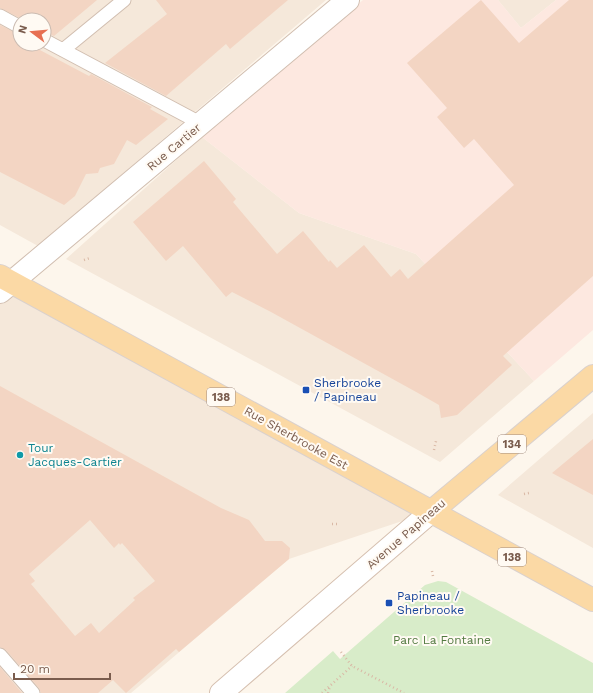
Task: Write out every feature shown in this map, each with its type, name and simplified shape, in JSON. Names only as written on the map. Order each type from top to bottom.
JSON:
[{"type":"main road","name":"Rue Sherbrooke Est","points":[[4,284],[432,511],[593,600]]},
{"type":"main road","name":"Avenue Papineau","points":[[432,511],[593,376]]},
{"type":"street","name":"Rue Cartier","points":[[4,284],[202,124],[348,0]]},
{"type":"street","name":"Avenue Papineau","points":[[221,693],[432,511]]},
{"type":"lane","points":[[63,50],[124,0]]},
{"type":"lane","points":[[0,16],[12,23]]},
{"type":"lane","points":[[52,44],[202,124]]},
{"type":"lane","points":[[0,655],[33,693]]},
{"type":"path","points":[[84,260],[90,258]]},
{"type":"path","points":[[434,450],[436,441]]},
{"type":"path","points":[[524,494],[529,493]]},
{"type":"path","points":[[332,524],[338,524]]},
{"type":"path","points":[[432,571],[434,576]]},
{"type":"path","points":[[341,652],[352,666],[404,693]]},
{"type":"path","points":[[322,693],[352,666]]},
{"type":"path","points":[[328,693],[330,686]]},
{"type":"path","points":[[330,686],[331,693]]},
{"type":"shaded area","points":[[0,0],[326,0],[38,246],[0,225]]},
{"type":"shaded area","points":[[363,0],[498,0],[521,28],[556,0],[593,0],[593,330],[534,381],[416,254],[299,213],[202,137]]},
{"type":"shaded area","points":[[498,0],[556,0],[521,28]]},
{"type":"shaded area","points":[[202,137],[299,213],[416,254],[534,381],[440,462],[66,259]]},
{"type":"shaded area","points":[[0,284],[432,511],[289,559],[131,693],[0,693]]},
{"type":"shaded area","points":[[593,413],[593,548],[498,495]]},
{"type":"green space","name":"Parc La Fontaine","points":[[438,581],[446,582],[593,663],[593,693],[285,693],[333,651],[340,659],[425,585]]},
{"type":"building","points":[[0,0],[97,0],[54,36],[52,35],[52,12],[12,12],[12,14],[0,8]]},
{"type":"building","points":[[156,0],[288,0],[230,49],[226,44],[166,96],[105,63],[167,14]]},
{"type":"building","points":[[481,0],[519,43],[569,0],[593,0],[593,276],[503,356],[512,365],[457,415],[441,418],[439,405],[418,393],[232,292],[226,297],[183,246],[166,261],[133,222],[204,161],[236,199],[233,202],[277,254],[303,231],[329,262],[330,260],[337,268],[364,245],[391,277],[400,269],[408,279],[514,185],[474,139],[464,148],[437,117],[447,108],[407,63]]},
{"type":"building","points":[[0,25],[12,31],[12,52],[44,52],[89,76],[91,74],[152,107],[150,109],[168,119],[136,145],[127,140],[114,164],[100,168],[98,173],[86,174],[75,196],[64,205],[0,172]]},
{"type":"building","points":[[0,386],[221,508],[249,520],[265,541],[282,541],[290,548],[289,559],[179,652],[176,649],[126,693],[113,680],[98,693],[41,693],[39,688],[6,650],[0,647]],"holes":[[[90,520],[114,548],[119,543],[120,545],[122,543],[155,581],[133,598],[135,600],[99,633],[91,623],[75,636],[31,584],[35,581],[29,574]]]},
{"type":"building","points":[[593,439],[593,495],[552,473]]},
{"type":"building","points":[[0,667],[22,693],[0,693]]},
{"type":"place","name":"Sherbrooke / Papineau","points":[[306,390]]},
{"type":"place","name":"Tour Jacques-Cartier","points":[[20,455]]},
{"type":"place","name":"Papineau / Sherbrooke","points":[[389,603]]}]
